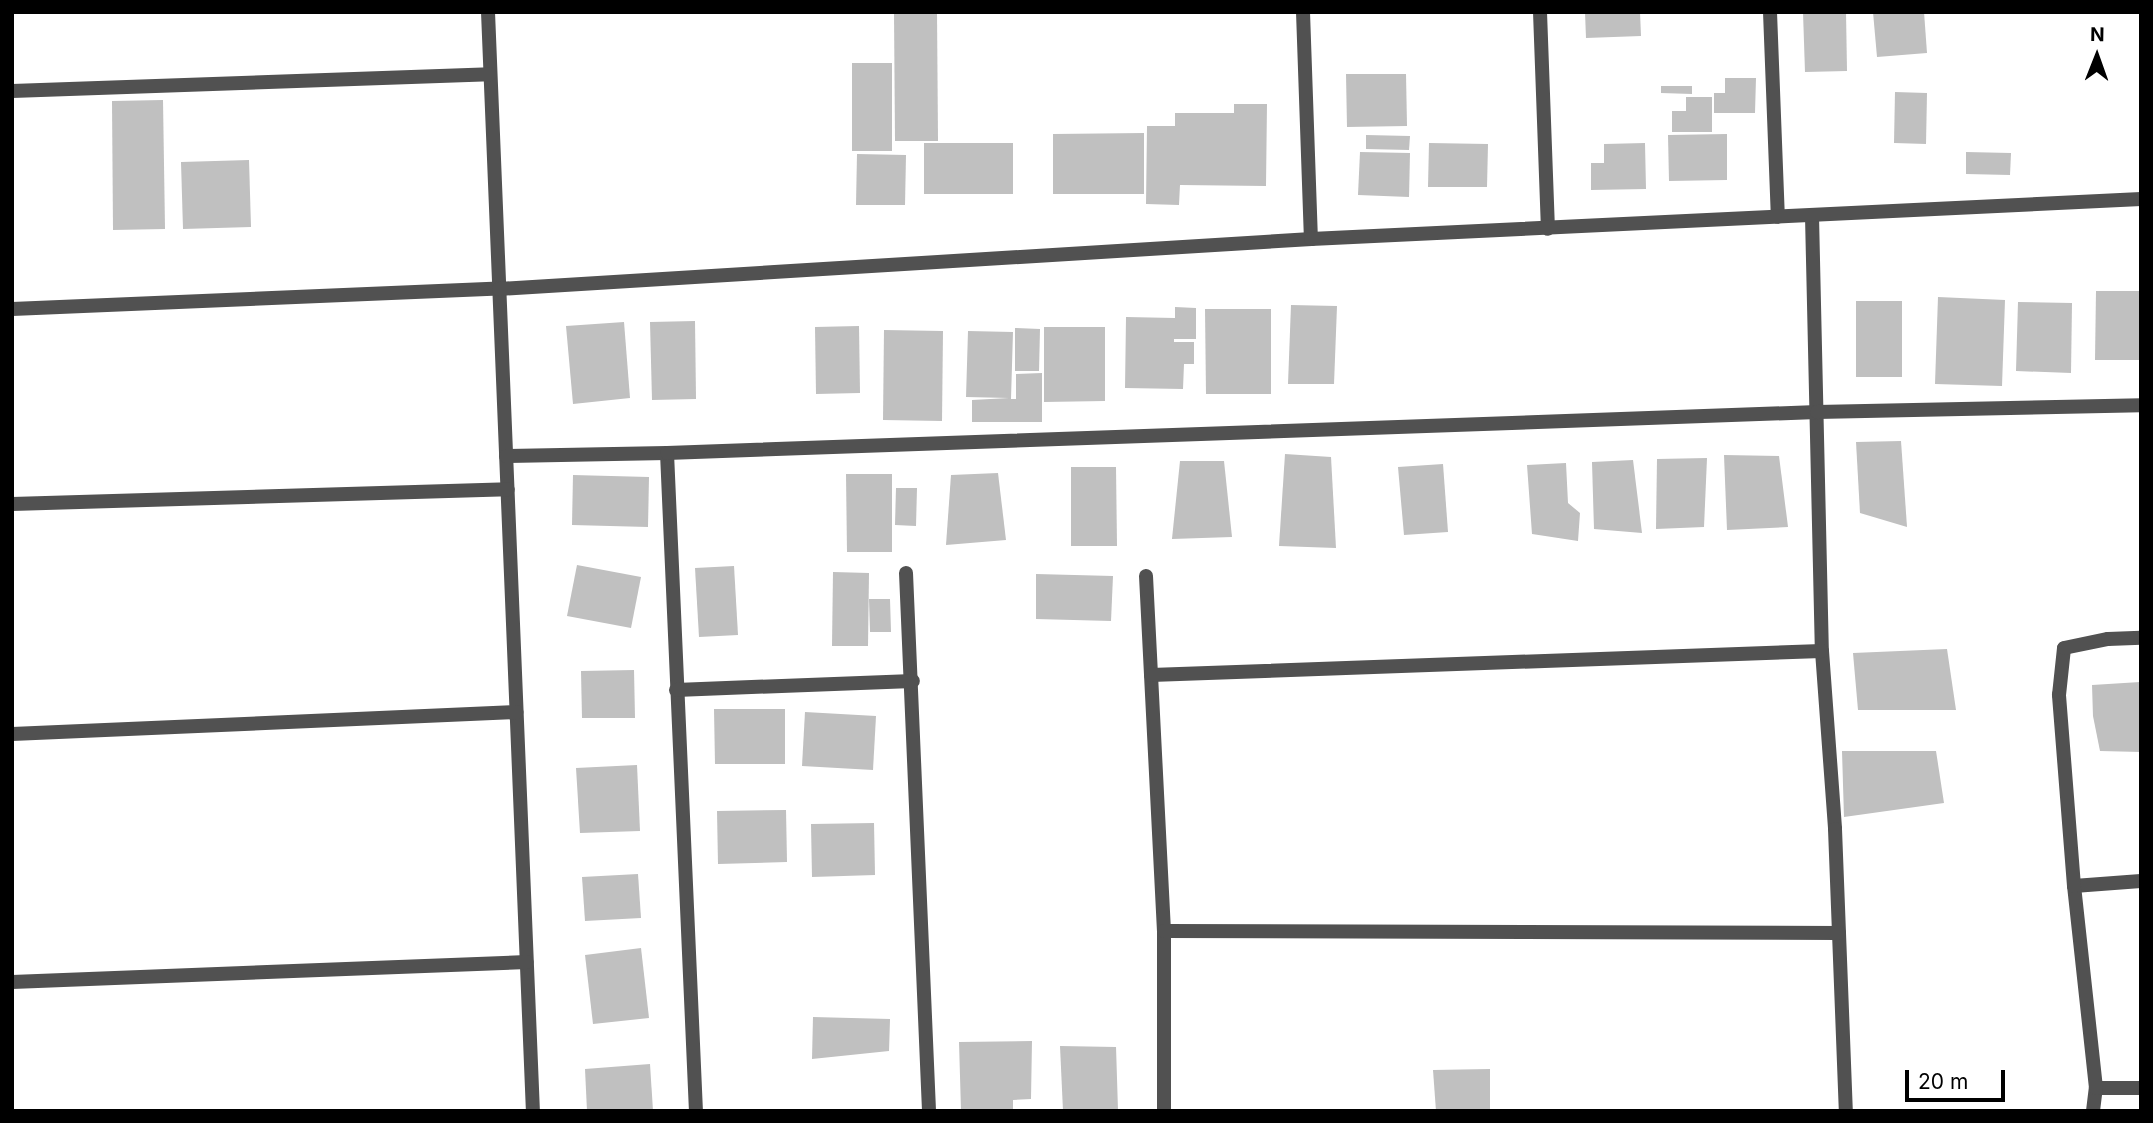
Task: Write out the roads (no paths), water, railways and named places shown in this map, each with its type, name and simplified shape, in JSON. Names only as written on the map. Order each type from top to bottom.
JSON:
[{"type":"street","points":[[488,12],[533,1111]]},
{"type":"street","points":[[1303,12],[1311,239]]},
{"type":"street","points":[[1540,12],[1548,229]]},
{"type":"street","points":[[1770,12],[1778,217]]},
{"type":"street","points":[[12,90],[490,74]]},
{"type":"street","points":[[12,309],[499,289],[1311,239],[2141,199]]},
{"type":"street","points":[[1812,216],[1822,651],[1839,933],[1846,1111]]},
{"type":"street","points":[[506,456],[667,453],[1817,412],[2141,405]]},
{"type":"street","points":[[667,453],[696,1111]]},
{"type":"street","points":[[12,504],[508,489]]},
{"type":"street","points":[[906,573],[913,681],[929,1111]]},
{"type":"street","points":[[1146,576],[1164,931],[1164,1111]]},
{"type":"street","points":[[2093,1111],[2096,1088],[2074,886],[2059,695],[2064,648],[2108,639],[2141,638]]},
{"type":"street","points":[[1151,675],[1822,651]]},
{"type":"street","points":[[676,690],[913,681]]},
{"type":"street","points":[[12,734],[517,712]]},
{"type":"street","points":[[2074,886],[2141,881]]},
{"type":"street","points":[[1164,931],[1839,933]]},
{"type":"street","points":[[12,982],[527,962]]},
{"type":"street","points":[[2096,1088],[2141,1088]]}]
